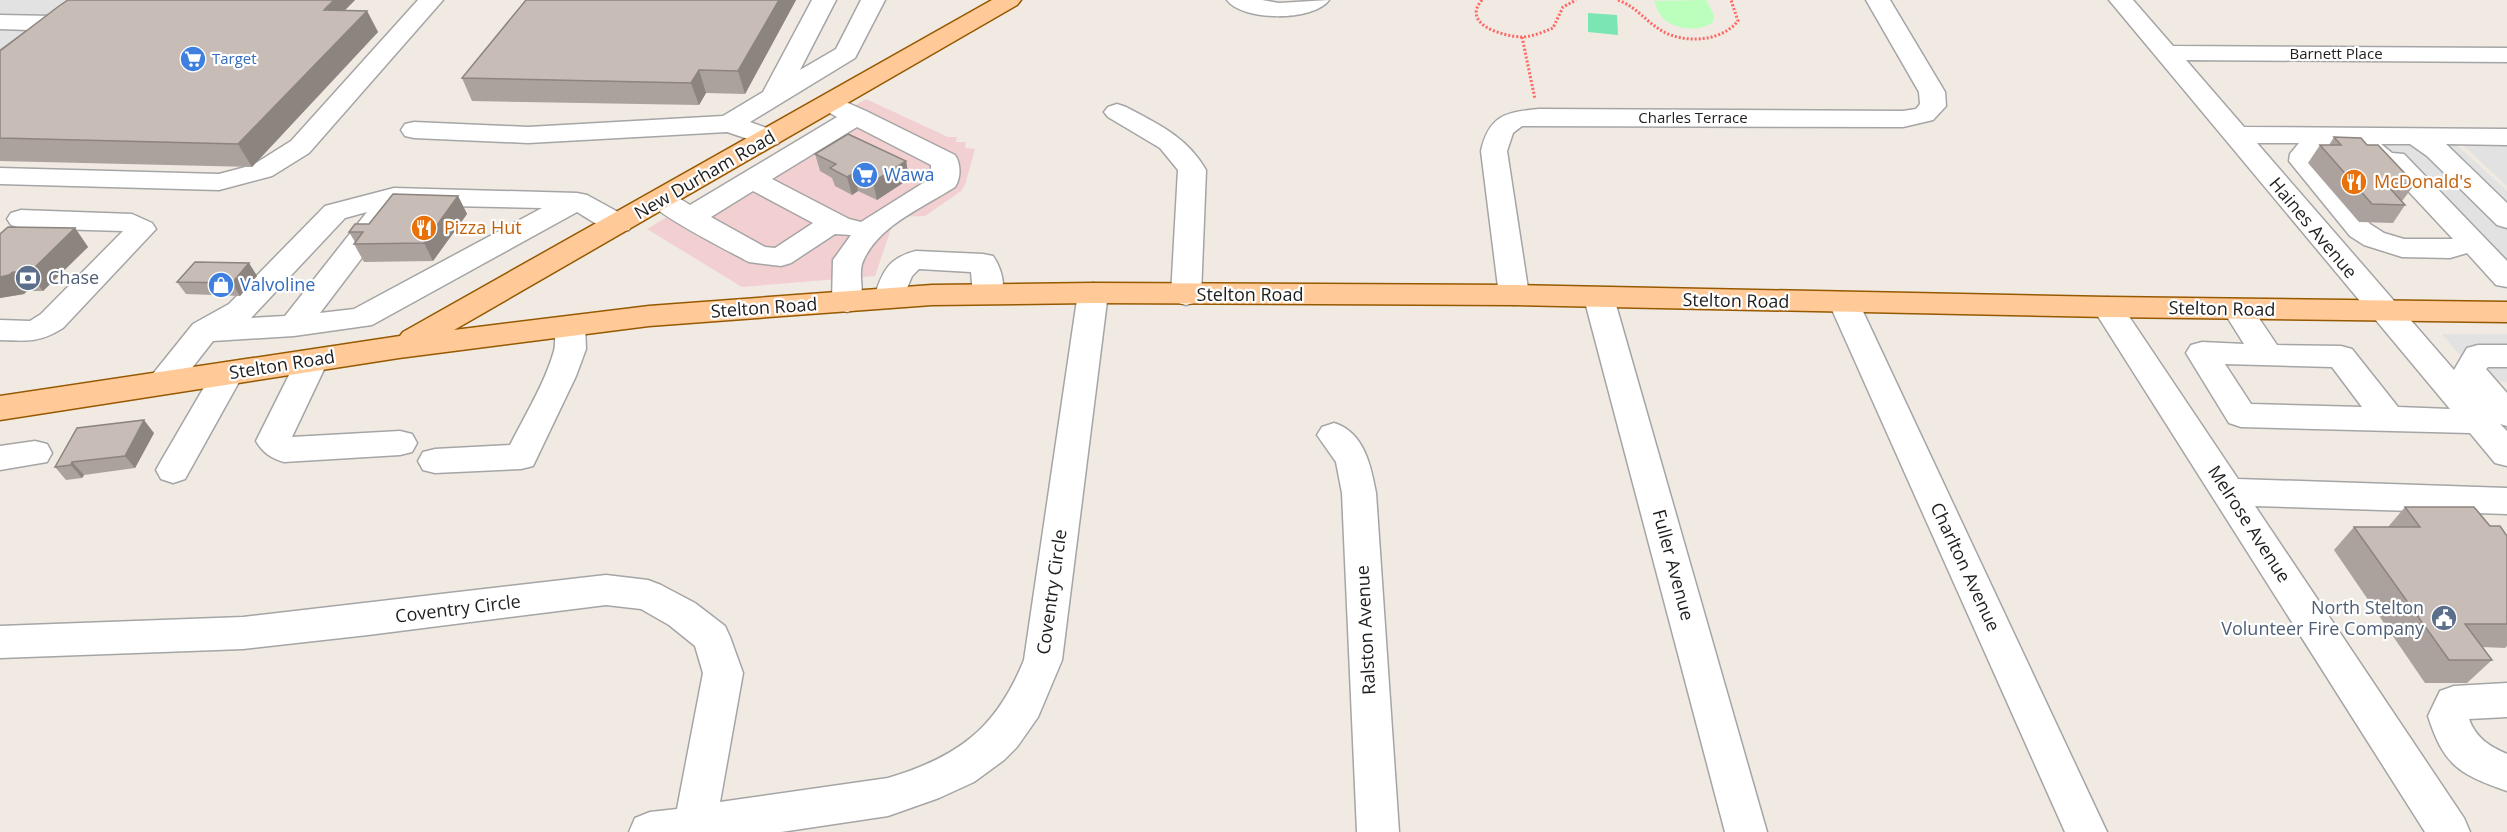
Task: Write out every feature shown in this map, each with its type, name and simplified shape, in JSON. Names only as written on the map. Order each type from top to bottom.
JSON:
[{"type":"main road","name":"New Durham Road","points":[[399,347],[619,224],[1009,0]]},
{"type":"main road","points":[[540,268],[527,285],[525,310],[532,319],[560,327]]},
{"type":"main road","name":"Stelton Road","points":[[0,408],[399,347],[650,316],[889,298],[988,294],[1514,295],[1844,303],[2507,312]]},
{"type":"street","points":[[0,176],[219,182],[253,175],[274,166],[300,147],[431,0]]},
{"type":"street","points":[[776,94],[824,0]]},
{"type":"street","points":[[729,124],[846,53],[873,0]]},
{"type":"street","points":[[1239,0],[1286,11],[1308,6],[1317,0]]},
{"type":"street","name":"Charles Terrace","points":[[1514,295],[1494,151],[1497,133],[1507,123],[1516,119],[1539,117],[1903,119],[1924,115],[1933,106],[1932,92],[1878,0]]},
{"type":"street","name":"Haines Avenue","points":[[2121,0],[2383,311],[2493,418],[2507,454]]},
{"type":"street","points":[[0,22],[61,17],[0,63]]},
{"type":"street","name":"Barnett Place","points":[[2165,53],[2507,55]]},
{"type":"street","points":[[830,103],[945,161],[945,181],[873,226],[848,260],[847,302]]},
{"type":"street","points":[[1117,112],[1177,147],[1188,160],[1192,170],[1186,295]]},
{"type":"street","points":[[690,217],[857,116]]},
{"type":"street","points":[[414,130],[528,135],[729,124],[769,138]]},
{"type":"street","points":[[2235,135],[2507,137]]},
{"type":"street","points":[[2372,137],[2503,270]]},
{"type":"street","points":[[2417,137],[2436,150],[2507,219]]},
{"type":"street","points":[[2480,137],[2507,162]]},
{"type":"street","points":[[2408,174],[2391,166],[2372,150],[2352,144],[2312,145],[2304,149],[2301,156],[2302,161],[2360,230],[2374,239],[2402,248],[2450,249],[2467,244],[2469,238]]},
{"type":"street","points":[[10,228],[68,177]]},
{"type":"street","points":[[751,179],[845,228],[873,226]]},
{"type":"street","points":[[294,326],[394,196]]},
{"type":"street","points":[[163,383],[204,331],[240,311],[335,212],[394,196],[578,201],[619,224]]},
{"type":"street","points":[[661,200],[759,256],[781,257],[834,222]]},
{"type":"street","points":[[204,331],[294,326],[361,318],[578,201]]},
{"type":"street","points":[[0,330],[35,331],[52,321],[142,229],[132,223],[10,228]]},
{"type":"street","points":[[889,298],[896,277],[907,262],[916,260],[983,263],[987,275],[988,294]]},
{"type":"street","name":"Coventry Circle","points":[[650,832],[888,797],[926,786],[959,770],[990,747],[1015,719],[1030,693],[1043,660],[1093,293]]},
{"type":"street","name":"Fuller Avenue","points":[[1599,298],[1746,832]]},
{"type":"street","name":"Charlton Avenue","points":[[1844,303],[2086,832]]},
{"type":"street","name":"Melrose Avenue","points":[[2107,307],[2449,832]]},
{"type":"street","points":[[2237,309],[2268,355]]},
{"type":"street","points":[[435,461],[521,457],[570,349],[560,327]]},
{"type":"street","points":[[2389,419],[2341,357],[2202,353],[2241,415],[2389,419],[2493,418],[2469,371],[2478,356],[2507,356]]},
{"type":"street","points":[[312,361],[273,441],[284,450],[400,443]]},
{"type":"street","points":[[173,471],[228,373]]},
{"type":"street","name":"Ralston Avenue","points":[[1334,435],[1352,459],[1359,493],[1378,832]]},
{"type":"street","points":[[0,458],[36,453]]},
{"type":"street","points":[[2228,492],[2507,501]]},
{"type":"street","name":"Coventry Circle","points":[[0,642],[243,633],[606,591],[648,595],[682,614],[711,636],[723,673],[695,824]]},
{"type":"street","points":[[2507,700],[2454,703],[2448,716],[2456,740],[2475,759],[2507,773]]},
{"type":"path","points":[[1482,0],[1475,6],[1473,13],[1476,21],[1486,27],[1522,37],[1536,35],[1553,28],[1559,10],[1570,1],[1576,0]]},
{"type":"path","points":[[1618,0],[1638,9],[1644,18],[1668,34],[1715,38],[1734,28],[1738,21],[1731,0]]},
{"type":"path","points":[[1522,37],[1539,117]]},
{"type":"shaded area","points":[[0,0],[74,0],[0,53]]},
{"type":"shaded area","points":[[866,99],[948,137],[957,137],[956,142],[966,142],[965,148],[975,149],[965,185],[961,191],[925,216],[895,217],[875,276],[742,287],[647,229]]},
{"type":"shaded area","points":[[2372,137],[2448,137],[2507,191],[2507,265]]},
{"type":"shaded area","points":[[2454,137],[2507,137],[2507,186]]},
{"type":"shaded area","points":[[2442,334],[2507,334],[2507,382],[2481,380]]},
{"type":"green space","points":[[1706,0],[1714,15],[1713,22],[1695,28],[1680,27],[1668,22],[1660,14],[1654,1]]},
{"type":"green space","points":[[1588,13],[1617,15],[1618,35],[1588,32]]},
{"type":"building","name":"Target","points":[[68,0],[334,0],[324,10],[367,11],[238,144],[0,138],[0,51]]},
{"type":"building","points":[[526,0],[779,0],[738,71],[699,70],[691,83],[462,78]]},
{"type":"building","points":[[848,134],[906,161],[873,182],[854,173],[847,177],[830,168],[836,164],[815,154]]},
{"type":"building","points":[[2334,137],[2361,138],[2367,145],[2378,145],[2415,184],[2386,184],[2405,205],[2372,204],[2320,145],[2341,145]]},
{"type":"building","points":[[393,194],[458,196],[424,243],[354,244],[363,232],[349,232],[355,224],[369,224]]},
{"type":"building","points":[[8,227],[75,228],[29,273],[13,272],[0,277],[0,234]]},
{"type":"building","points":[[195,262],[249,263],[232,283],[177,282]]},
{"type":"building","points":[[144,420],[125,456],[72,462],[71,465],[55,467],[77,428]]},
{"type":"building","name":"North Stelton Volunteer Fire Company","points":[[2405,507],[2474,507],[2490,526],[2500,526],[2507,536],[2507,624],[2465,624],[2492,660],[2449,660],[2354,527],[2420,527]]},
{"type":"place","name":"Target","points":[[193,59]]},
{"type":"place","name":"Wawa","points":[[865,175]]},
{"type":"place","name":"McDonald's","points":[[2354,182]]},
{"type":"place","name":"Pizza Hut","points":[[424,228]]},
{"type":"place","name":"Chase","points":[[28,278]]},
{"type":"place","name":"Valvoline","points":[[221,285]]},
{"type":"place","name":"North Stelton Volunteer Fire Company","points":[[2444,618]]}]
